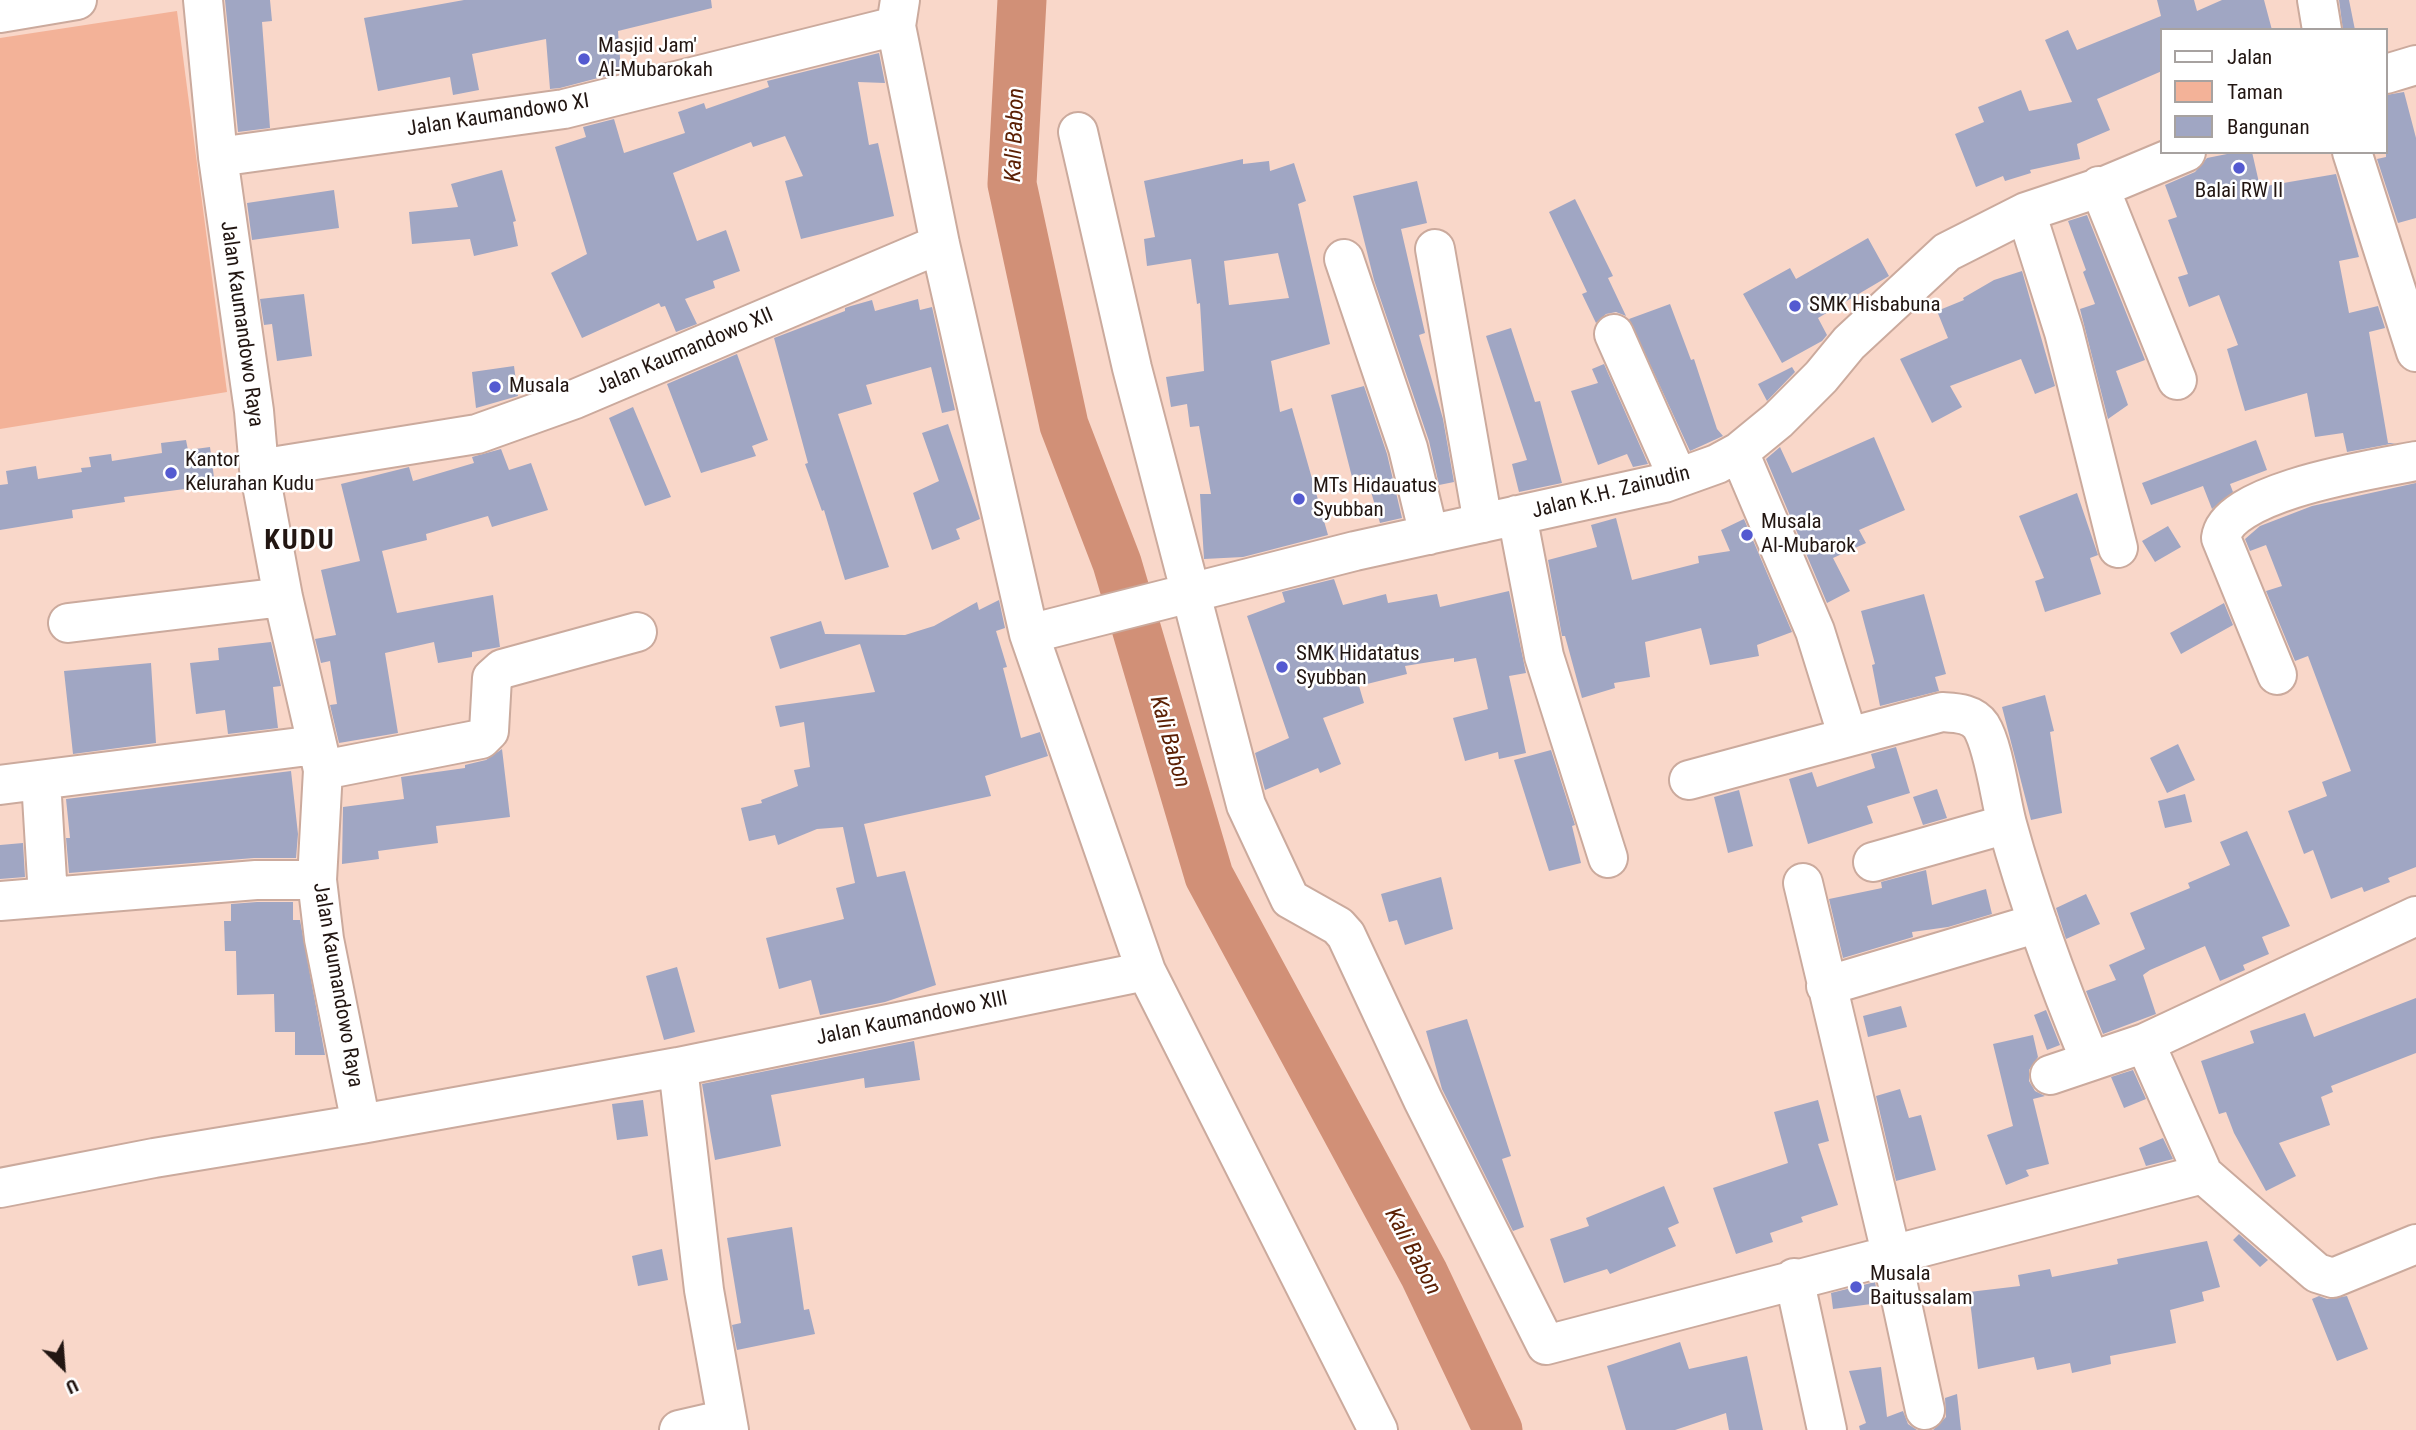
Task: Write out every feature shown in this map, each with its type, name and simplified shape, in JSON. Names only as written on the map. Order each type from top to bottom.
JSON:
[{"type":"street","points":[[0,13],[77,0]]},
{"type":"street","name":"Jalan Kaumandowo Raya","points":[[203,0],[218,157],[254,411],[259,469],[283,597],[320,757],[317,880],[324,939],[361,1124]]},
{"type":"street","points":[[2317,0],[2322,28]]},
{"type":"street","points":[[898,13],[940,244],[1033,633],[1146,971],[1378,1430]]},
{"type":"street","name":"Jalan Kaumandowo XI","points":[[218,157],[564,110],[898,13]]},
{"type":"street","points":[[2388,73],[2416,65]]},
{"type":"street","points":[[1078,132],[1132,368],[1246,805],[1287,894],[1294,901],[1338,926],[1346,935],[1423,1100],[1546,1345],[1794,1278],[2203,1174]]},
{"type":"street","name":"Jalan K.H. Zainudin","points":[[1033,633],[1150,605],[1191,592],[1678,478],[1739,452],[1779,419],[1821,377],[1849,343],[1947,252],[2026,212],[2099,187],[2181,154]]},
{"type":"street","points":[[2352,154],[2416,352]]},
{"type":"street","points":[[2099,187],[2177,380]]},
{"type":"street","points":[[2026,212],[2064,332],[2118,548]]},
{"type":"street","name":"Jalan Kaumandowo XII","points":[[259,469],[477,434],[575,399],[940,244]]},
{"type":"street","points":[[1435,249],[1500,519],[1608,858]]},
{"type":"street","points":[[1344,259],[1408,447],[1429,535]]},
{"type":"street","points":[[1614,334],[1678,478]]},
{"type":"street","points":[[1739,452],[1815,631],[1848,737]]},
{"type":"street","points":[[2277,675],[2229,560],[2221,538],[2222,528],[2228,520],[2253,505],[2293,487],[2416,461]]},
{"type":"street","points":[[68,623],[283,597]]},
{"type":"street","points":[[0,785],[320,757],[481,739],[489,731],[492,678],[502,669],[637,632]]},
{"type":"street","points":[[1689,780],[1942,712],[1970,716],[1980,725],[1986,742],[2007,824],[2038,923],[2090,1060]]},
{"type":"street","points":[[41,780],[48,897]]},
{"type":"street","points":[[1873,862],[2007,824]]},
{"type":"street","points":[[0,901],[256,880],[317,880]]},
{"type":"street","points":[[1803,883],[1891,1253],[1925,1410]]},
{"type":"street","points":[[2050,1075],[2144,1043],[2416,916]]},
{"type":"street","points":[[1826,986],[2038,923]]},
{"type":"street","name":"Jalan Kaumandowo XIII","points":[[678,1067],[1146,971]]},
{"type":"street","points":[[2144,1043],[2203,1174],[2317,1273],[2333,1278],[2347,1275],[2416,1244]]},
{"type":"street","points":[[0,1188],[154,1158],[678,1067],[704,1290],[728,1425],[679,1430]]},
{"type":"street","points":[[1794,1278],[1827,1430]]},
{"type":"green space","points":[[177,11],[227,392],[0,429],[0,38]]},
{"type":"building","points":[[225,0],[270,0],[272,21],[262,22],[270,128],[238,132]]},
{"type":"building","points":[[464,0],[711,0],[712,8],[618,31],[621,72],[560,88],[550,89],[546,39],[472,54],[479,90],[453,95],[450,77],[378,91],[364,18]]},
{"type":"building","points":[[2157,0],[2194,0],[2197,11],[2222,0],[2264,0],[2271,28],[2160,28],[2160,72],[2097,99],[2110,130],[2077,144],[2080,159],[2030,170],[2031,173],[2005,181],[2003,176],[1976,187],[1955,134],[1984,122],[1978,107],[2021,90],[2029,111],[2072,102],[2045,40],[2068,30],[2077,50],[2161,16]]},
{"type":"building","points":[[2339,0],[2349,0],[2355,28],[2343,28]]},
{"type":"building","points":[[879,53],[885,83],[858,82],[869,145],[878,143],[894,216],[801,239],[785,181],[803,176],[785,136],[753,147],[751,142],[673,173],[697,241],[726,230],[740,271],[713,281],[715,288],[685,299],[697,324],[676,332],[665,306],[661,307],[659,303],[582,338],[551,273],[587,254],[555,147],[586,137],[583,127],[614,119],[624,153],[685,133],[678,112],[704,103],[706,109],[769,87],[767,81]]},
{"type":"building","points":[[2404,92],[2416,138],[2416,218],[2398,223],[2377,159],[2388,154],[2388,95]]},
{"type":"building","points":[[2227,154],[2252,154],[2260,187],[2336,174],[2359,257],[2339,261],[2349,313],[2378,306],[2385,328],[2369,332],[2388,443],[2396,443],[2347,452],[2343,433],[2315,437],[2307,393],[2245,411],[2227,349],[2238,345],[2219,295],[2189,307],[2178,277],[2188,274],[2168,220],[2177,217],[2165,185],[2195,172],[2207,158]]},
{"type":"building","points":[[1243,159],[1243,164],[1269,161],[1270,171],[1294,163],[1306,201],[1298,204],[1330,344],[1271,361],[1280,412],[1292,408],[1328,535],[1243,557],[1204,559],[1200,494],[1211,494],[1199,426],[1190,427],[1187,404],[1171,407],[1166,377],[1204,371],[1200,303],[1197,304],[1191,259],[1147,266],[1144,239],[1155,237],[1144,181]],"holes":[[[1278,253],[1289,298],[1229,305],[1224,261]]]},
{"type":"building","points":[[502,170],[516,221],[513,222],[518,246],[474,256],[470,239],[412,244],[409,212],[458,207],[451,184]]},
{"type":"building","points":[[1417,181],[1427,223],[1401,229],[1425,333],[1419,335],[1443,419],[1454,482],[1439,485],[1429,441],[1374,280],[1353,196]]},
{"type":"building","points":[[334,190],[339,228],[252,240],[247,203]]},
{"type":"building","points":[[1575,199],[1613,276],[1608,278],[1626,316],[1616,312],[1606,314],[1596,323],[1582,294],[1587,292],[1549,212]]},
{"type":"building","points":[[2087,215],[2145,360],[2116,371],[2128,405],[2108,419],[2080,309],[2095,304],[2068,221]]},
{"type":"building","name":"SMK Hisbabuna","points":[[1868,238],[1889,276],[1818,318],[1827,335],[1822,341],[1782,363],[1743,294],[1790,268],[1796,279]]},
{"type":"building","points":[[2022,271],[2055,386],[2035,394],[2021,359],[1950,386],[1962,407],[1932,423],[1900,359],[1948,338],[1937,311],[1964,300],[1963,298],[1994,280]]},
{"type":"building","points":[[304,294],[312,356],[277,361],[272,324],[264,325],[260,299]]},
{"type":"building","points":[[918,299],[920,310],[932,307],[955,410],[942,413],[931,367],[866,385],[872,404],[838,414],[889,567],[845,580],[824,510],[822,511],[805,464],[808,463],[774,338],[845,311],[845,308],[872,300],[875,311]]},
{"type":"building","points":[[1670,304],[1691,360],[1694,359],[1717,429],[1723,436],[1690,451],[1629,319]]},
{"type":"building","points":[[1511,328],[1535,402],[1540,401],[1562,483],[1519,492],[1512,464],[1527,460],[1486,336]]},
{"type":"building","points":[[737,354],[768,440],[752,446],[756,456],[701,473],[667,384]]},
{"type":"building","points":[[1604,364],[1648,464],[1633,467],[1627,454],[1598,465],[1571,391],[1598,383],[1592,369]]},
{"type":"building","name":"Musala","points":[[514,366],[518,396],[476,408],[472,372]]},
{"type":"building","points":[[1792,367],[1795,372],[1767,401],[1758,384]]},
{"type":"building","points":[[1364,386],[1387,454],[1402,518],[1380,523],[1366,474],[1352,477],[1331,395]]},
{"type":"building","points":[[633,407],[671,497],[645,506],[609,418]]},
{"type":"building","points":[[948,424],[980,519],[956,529],[960,539],[932,550],[913,493],[939,481],[922,433]]},
{"type":"building","points":[[1874,437],[1905,510],[1859,530],[1866,543],[1833,558],[1850,591],[1827,603],[1766,459],[1780,447],[1792,473]]},
{"type":"building","points":[[186,440],[188,450],[210,447],[215,485],[124,497],[125,502],[72,510],[73,518],[0,530],[0,485],[8,484],[6,471],[36,466],[38,479],[82,472],[81,468],[91,467],[89,457],[111,454],[112,461],[162,453],[161,443]]},
{"type":"building","points":[[2256,440],[2267,470],[2230,484],[2233,492],[2212,509],[2203,486],[2151,505],[2142,483]]},
{"type":"building","points":[[501,449],[509,470],[531,463],[548,510],[492,527],[488,516],[426,534],[427,540],[382,551],[397,613],[493,595],[500,647],[472,652],[472,657],[438,663],[434,642],[385,653],[398,733],[339,743],[330,705],[337,704],[330,661],[321,663],[315,639],[336,635],[321,570],[360,561],[341,484],[409,467],[413,481],[474,463],[472,457]]},
{"type":"building","points":[[2416,483],[2416,867],[2388,878],[2390,882],[2364,892],[2362,887],[2331,899],[2313,850],[2304,854],[2288,811],[2327,796],[2322,782],[2351,771],[2308,656],[2295,661],[2266,591],[2282,586],[2266,545],[2250,551],[2245,539],[2260,526],[2312,506]]},
{"type":"building","points":[[2077,493],[2098,555],[2090,558],[2101,594],[2045,612],[2035,581],[2044,578],[2019,516]]},
{"type":"building","points":[[1616,518],[1632,580],[1699,563],[1698,556],[1730,551],[1721,530],[1744,519],[1792,632],[1757,645],[1759,656],[1710,665],[1701,628],[1645,642],[1650,677],[1614,683],[1615,688],[1582,698],[1565,636],[1562,636],[1548,560],[1597,547],[1591,525]]},
{"type":"building","points":[[2168,526],[2181,547],[2155,562],[2142,541]]},
{"type":"building","points":[[1334,579],[1343,605],[1386,594],[1388,603],[1437,594],[1440,607],[1509,591],[1526,673],[1509,676],[1526,753],[1499,759],[1498,752],[1465,761],[1453,718],[1488,709],[1476,658],[1454,662],[1454,658],[1405,666],[1407,674],[1359,686],[1364,703],[1323,718],[1341,764],[1320,773],[1318,768],[1265,790],[1255,753],[1289,738],[1247,616],[1285,602],[1282,592]]},
{"type":"building","points":[[1924,594],[1946,674],[1935,677],[1939,691],[1880,706],[1872,665],[1875,664],[1861,611]]},
{"type":"building","points":[[999,600],[1005,628],[996,631],[1007,667],[1003,668],[1021,738],[1040,732],[1048,756],[985,776],[991,796],[864,824],[877,877],[905,871],[936,985],[885,1002],[820,1015],[811,980],[779,989],[766,938],[844,919],[836,888],[855,883],[843,827],[817,829],[778,845],[775,835],[749,841],[741,808],[762,803],[761,800],[798,786],[794,770],[810,767],[804,722],[780,727],[775,706],[875,692],[860,644],[780,669],[770,637],[821,621],[825,634],[905,635],[934,626],[977,602],[979,610]]},
{"type":"building","points":[[2224,603],[2233,625],[2181,654],[2170,633]]},
{"type":"building","points":[[271,642],[281,686],[273,687],[278,728],[228,734],[225,710],[196,714],[190,663],[219,660],[218,648]]},
{"type":"building","points":[[151,663],[156,743],[73,754],[64,671]]},
{"type":"building","points":[[2045,695],[2054,731],[2050,732],[2062,813],[2031,820],[2002,707]]},
{"type":"building","points":[[2178,744],[2195,780],[2167,793],[2150,758]]},
{"type":"building","points":[[1896,747],[1910,793],[1867,806],[1873,823],[1808,844],[1789,779],[1812,772],[1817,787],[1875,768],[1871,754]]},
{"type":"building","points":[[502,749],[510,817],[436,826],[438,843],[378,851],[379,859],[342,864],[343,807],[404,799],[401,777],[465,768],[465,765],[486,760]]},
{"type":"building","points":[[1551,750],[1575,825],[1572,826],[1581,863],[1549,871],[1514,760]]},
{"type":"building","points":[[291,771],[298,834],[296,858],[254,858],[69,873],[66,838],[70,838],[66,799]]},
{"type":"building","points":[[1937,789],[1947,818],[1923,825],[1913,797]]},
{"type":"building","points":[[1739,790],[1753,846],[1728,853],[1714,797]]},
{"type":"building","points":[[2185,794],[2192,822],[2165,828],[2158,801]]},
{"type":"building","points":[[2247,831],[2290,926],[2262,937],[2269,954],[2243,965],[2245,970],[2220,981],[2205,946],[2150,970],[2143,975],[2156,1014],[2103,1034],[2086,991],[2116,980],[2109,965],[2145,949],[2130,913],[2190,888],[2188,883],[2230,865],[2220,842]]},
{"type":"building","points":[[23,843],[25,877],[0,879],[0,845]]},
{"type":"building","points":[[1926,870],[1932,905],[1986,889],[1992,914],[1948,927],[1912,932],[1913,937],[1843,958],[1829,899],[1882,888],[1881,882]]},
{"type":"building","points":[[1441,877],[1453,929],[1405,945],[1397,920],[1389,922],[1381,894]]},
{"type":"building","points":[[2086,894],[2100,924],[2066,939],[2056,908]]},
{"type":"building","points":[[293,902],[293,920],[300,920],[325,1055],[295,1055],[295,1032],[275,1032],[274,994],[237,995],[236,951],[225,951],[224,921],[231,921],[231,904]]},
{"type":"building","points":[[677,967],[695,1032],[664,1040],[646,976]]},
{"type":"building","points":[[2416,998],[2416,1053],[2331,1086],[2333,1092],[2321,1097],[2330,1125],[2279,1143],[2296,1176],[2266,1191],[2234,1133],[2226,1112],[2219,1114],[2201,1061],[2254,1043],[2250,1031],[2305,1013],[2314,1037]]},
{"type":"building","points":[[1901,1006],[1907,1027],[1868,1037],[1863,1016]]},
{"type":"building","points":[[2046,1010],[2060,1045],[2047,1050],[2034,1015]]},
{"type":"building","points":[[1467,1019],[1511,1156],[1502,1159],[1524,1227],[1513,1231],[1442,1089],[1426,1031]]},
{"type":"building","points":[[2033,1035],[2038,1057],[2029,1070],[2029,1081],[2035,1091],[2045,1096],[2033,1099],[2049,1164],[2026,1170],[2029,1176],[2006,1185],[1987,1135],[2013,1126],[1993,1044]]},
{"type":"building","points":[[914,1041],[920,1080],[865,1088],[864,1078],[771,1095],[781,1146],[715,1160],[702,1084]]},
{"type":"building","points":[[2133,1070],[2146,1099],[2124,1108],[2111,1077]]},
{"type":"building","points":[[1900,1089],[1909,1118],[1921,1115],[1936,1170],[1896,1181],[1876,1096]]},
{"type":"building","points":[[643,1100],[648,1136],[617,1140],[612,1104]]},
{"type":"building","points":[[1818,1100],[1829,1141],[1818,1144],[1838,1205],[1801,1217],[1803,1222],[1770,1233],[1773,1242],[1736,1254],[1713,1188],[1788,1163],[1774,1112]]},
{"type":"building","points":[[2163,1138],[2173,1159],[2146,1166],[2139,1148]]},
{"type":"building","points":[[1664,1186],[1679,1223],[1668,1228],[1676,1246],[1610,1274],[1607,1269],[1564,1283],[1550,1239],[1589,1226],[1586,1218]]},
{"type":"building","points":[[792,1227],[804,1310],[809,1309],[815,1334],[737,1350],[732,1325],[741,1323],[727,1238]]},
{"type":"building","points":[[2239,1234],[2268,1260],[2260,1267],[2233,1240]]},
{"type":"building","points":[[2207,1241],[2220,1287],[2202,1292],[2204,1301],[2170,1310],[2176,1343],[2110,1356],[2111,1364],[2072,1373],[2070,1363],[2037,1370],[2034,1357],[1978,1369],[1969,1292],[2020,1286],[2018,1275],[2050,1269],[2052,1277],[2118,1264],[2117,1259]]},
{"type":"building","points":[[662,1249],[668,1280],[638,1286],[632,1256]]},
{"type":"building","points":[[1875,1282],[1879,1303],[1833,1309],[1831,1293]]},
{"type":"building","points":[[2319,1296],[2327,1299],[2347,1296],[2368,1349],[2337,1361],[2312,1299]]},
{"type":"building","points":[[1680,1342],[1689,1369],[1747,1356],[1763,1430],[1729,1430],[1726,1413],[1675,1430],[1626,1430],[1607,1366]]},
{"type":"building","points":[[1881,1367],[1887,1417],[1903,1411],[1908,1424],[1917,1430],[1860,1430],[1859,1426],[1866,1423],[1849,1371]]},
{"type":"building","points":[[1957,1394],[1961,1430],[1933,1430],[1946,1417],[1945,1398]]},
{"type":"waterway","name":"Kali Babon","points":[[1022,0],[1012,184],[1064,425],[1117,563],[1209,876],[1424,1274],[1498,1430]]},
{"type":"place","name":"Masjid Jam' Al-Mubarokah","points":[[584,59]]},
{"type":"place","name":"Balai RW II","points":[[2239,168]]},
{"type":"place","name":"SMK Hisbabuna","points":[[1795,306]]},
{"type":"place","name":"Musala","points":[[495,387]]},
{"type":"place","name":"Kantor Kelurahan Kudu","points":[[171,473]]},
{"type":"place","name":"MTs Hidauatus Syubban","points":[[1299,499]]},
{"type":"place","name":"Musala Al-Mubarok","points":[[1747,535]]},
{"type":"place","name":"SMK Hidatatus Syubban","points":[[1282,667]]},
{"type":"place","name":"Musala Baitussalam","points":[[1856,1287]]},
{"type":"district","name":"KUDU","points":[[300,542]]}]
